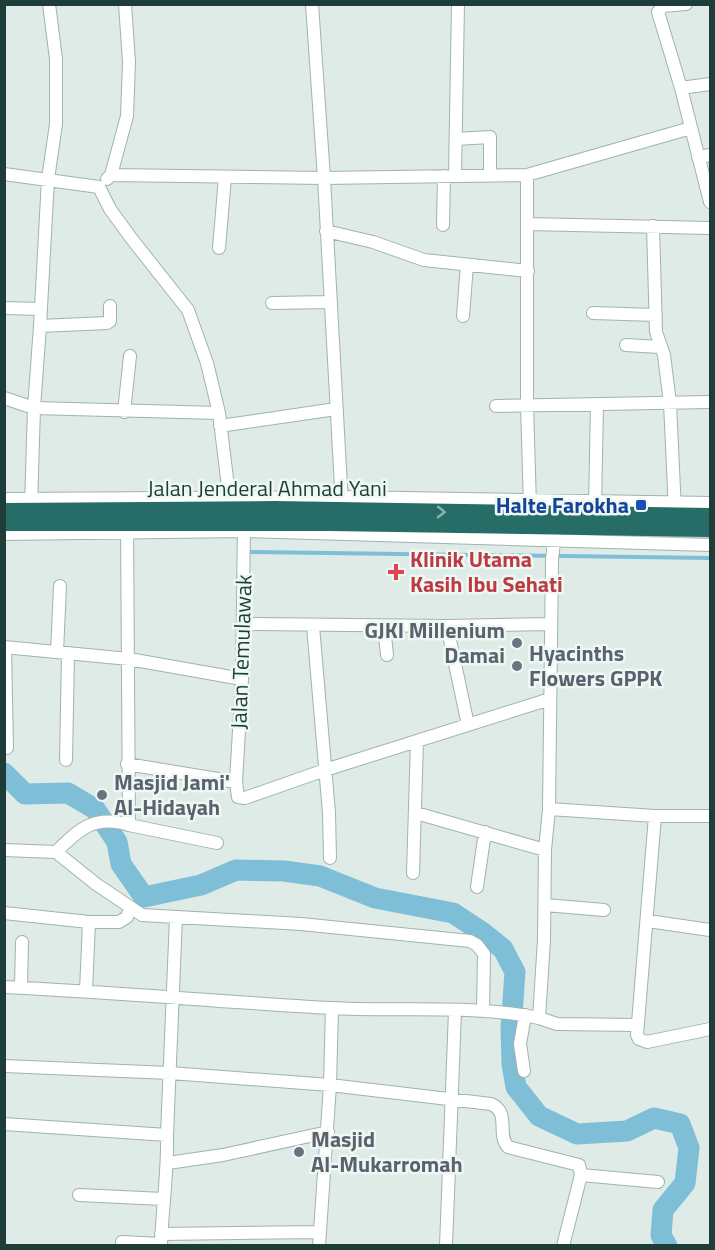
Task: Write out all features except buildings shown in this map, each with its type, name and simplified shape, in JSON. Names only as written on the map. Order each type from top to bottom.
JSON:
[{"type":"highway","name":"Jalan Jenderal Ahmad Yani","points":[[6,525],[78,528],[125,516],[198,503],[413,505],[529,513]]},
{"type":"highway","name":"Jalan Jenderal Ahmad Yani","points":[[6,525],[31,504],[67,504],[184,527],[442,531],[529,513]]},
{"type":"highway","points":[[529,513],[595,508],[675,509],[711,516]]},
{"type":"highway","points":[[529,513],[555,538],[711,529]]},
{"type":"street","points":[[4,504],[5,499],[31,504],[34,408],[48,179],[56,124],[56,59],[48,4]]},
{"type":"street","points":[[99,187],[111,175],[128,108],[129,62],[125,4]]},
{"type":"street","points":[[312,4],[342,503]]},
{"type":"street","points":[[443,225],[456,139],[458,4]]},
{"type":"street","points":[[686,4],[663,6],[658,12],[691,128],[705,156],[711,202]]},
{"type":"street","points":[[681,88],[711,84]]},
{"type":"street","points":[[111,175],[324,178],[527,176],[691,128]]},
{"type":"street","points":[[456,139],[490,137],[490,175]]},
{"type":"street","points":[[4,174],[99,187]]},
{"type":"street","points":[[527,176],[529,513]]},
{"type":"street","points":[[219,248],[225,177]]},
{"type":"street","points":[[99,187],[103,198],[124,228],[188,310],[207,363],[219,419],[230,503]]},
{"type":"street","points":[[528,224],[711,228]]},
{"type":"street","points":[[653,226],[656,337],[664,356],[670,403],[675,509],[711,503]]},
{"type":"street","points":[[326,231],[373,242],[424,260],[528,271]]},
{"type":"street","points":[[463,316],[467,265]]},
{"type":"street","points":[[272,303],[330,302]]},
{"type":"street","points":[[40,326],[107,323],[110,321],[110,306]]},
{"type":"street","points":[[4,308],[41,309]]},
{"type":"street","points":[[593,313],[656,315]]},
{"type":"street","points":[[626,345],[660,347]]},
{"type":"street","points":[[123,412],[130,356]]},
{"type":"street","points":[[4,398],[34,408],[219,419],[336,409]]},
{"type":"street","points":[[496,406],[711,402]]},
{"type":"street","points":[[595,508],[597,404]]},
{"type":"street","points":[[125,516],[129,659],[127,764],[129,825]]},
{"type":"street","name":"Jalan Temulawak","points":[[236,782],[242,679],[244,527]]},
{"type":"street","points":[[442,531],[711,545]]},
{"type":"street","points":[[539,1018],[545,905],[545,850],[549,809],[552,559],[555,538]]},
{"type":"street","points":[[60,586],[66,760]]},
{"type":"street","points":[[243,624],[447,627],[551,624]]},
{"type":"street","points":[[313,626],[329,813],[330,858]]},
{"type":"street","points":[[384,626],[387,655]]},
{"type":"street","points":[[447,627],[468,725]]},
{"type":"street","points":[[7,748],[5,647],[129,659],[242,679]]},
{"type":"street","points":[[127,764],[236,782],[238,797],[245,798],[325,770],[550,699]]},
{"type":"street","points":[[413,873],[417,741]]},
{"type":"street","points":[[549,809],[655,816],[711,816]]},
{"type":"street","points":[[416,813],[545,850]]},
{"type":"street","points":[[655,816],[648,921],[637,1024],[639,1039],[647,1042],[711,1029]]},
{"type":"street","points":[[56,852],[70,838],[89,825],[111,820],[217,843]]},
{"type":"street","points":[[477,887],[484,832]]},
{"type":"street","points":[[4,850],[56,852],[130,909],[142,915],[301,924],[462,939],[477,945],[484,954],[483,1011]]},
{"type":"street","points":[[545,905],[604,910]]},
{"type":"street","points":[[4,913],[89,922],[119,922],[127,917],[130,909]]},
{"type":"street","points":[[161,1241],[168,1163],[167,1136],[176,917]]},
{"type":"street","points":[[648,921],[711,930]]},
{"type":"street","points":[[86,991],[89,922]]},
{"type":"street","points":[[21,987],[22,942]]},
{"type":"street","points":[[4,987],[332,1008],[499,1012],[539,1018],[557,1024],[637,1024]]},
{"type":"street","points":[[319,1245],[330,1085],[332,1008]]},
{"type":"street","points":[[446,1245],[455,1011]]},
{"type":"street","points":[[523,1015],[520,1044],[524,1071]]},
{"type":"street","points":[[4,1066],[170,1073],[330,1085],[495,1106],[501,1113],[505,1144],[513,1149],[577,1163],[580,1168],[581,1175],[563,1245]]},
{"type":"street","points":[[4,1125],[167,1136]]},
{"type":"street","points":[[168,1163],[223,1155],[327,1132]]},
{"type":"street","points":[[581,1175],[658,1182]]},
{"type":"street","points":[[78,1195],[163,1199]]},
{"type":"street","points":[[122,1242],[320,1232]]},
{"type":"waterway","points":[[251,552],[710,558]]},
{"type":"waterway","points":[[4,773],[25,794],[68,793],[95,809],[117,842],[121,864],[144,897],[201,885],[236,870],[284,871],[320,876],[375,898],[453,913],[482,932],[503,949],[515,972],[511,1029],[512,1064],[516,1087],[539,1116],[577,1134],[627,1131],[654,1118],[680,1124],[689,1148],[685,1183],[663,1210],[661,1235],[667,1246]]},
{"type":"place","name":"Halte Farokha","points":[[641,505]]},
{"type":"place","name":"Klinik Utama Kasih Ibu Sehati","points":[[396,572]]},
{"type":"place","name":"GJKI Millenium Damai","points":[[517,643]]},
{"type":"place","name":"Hyacinths Flowers GPPK","points":[[517,666]]},
{"type":"place","name":"Masjid Jami' Al-Hidayah","points":[[102,795]]},
{"type":"place","name":"Masjid Al-Mukarromah","points":[[299,1152]]}]
